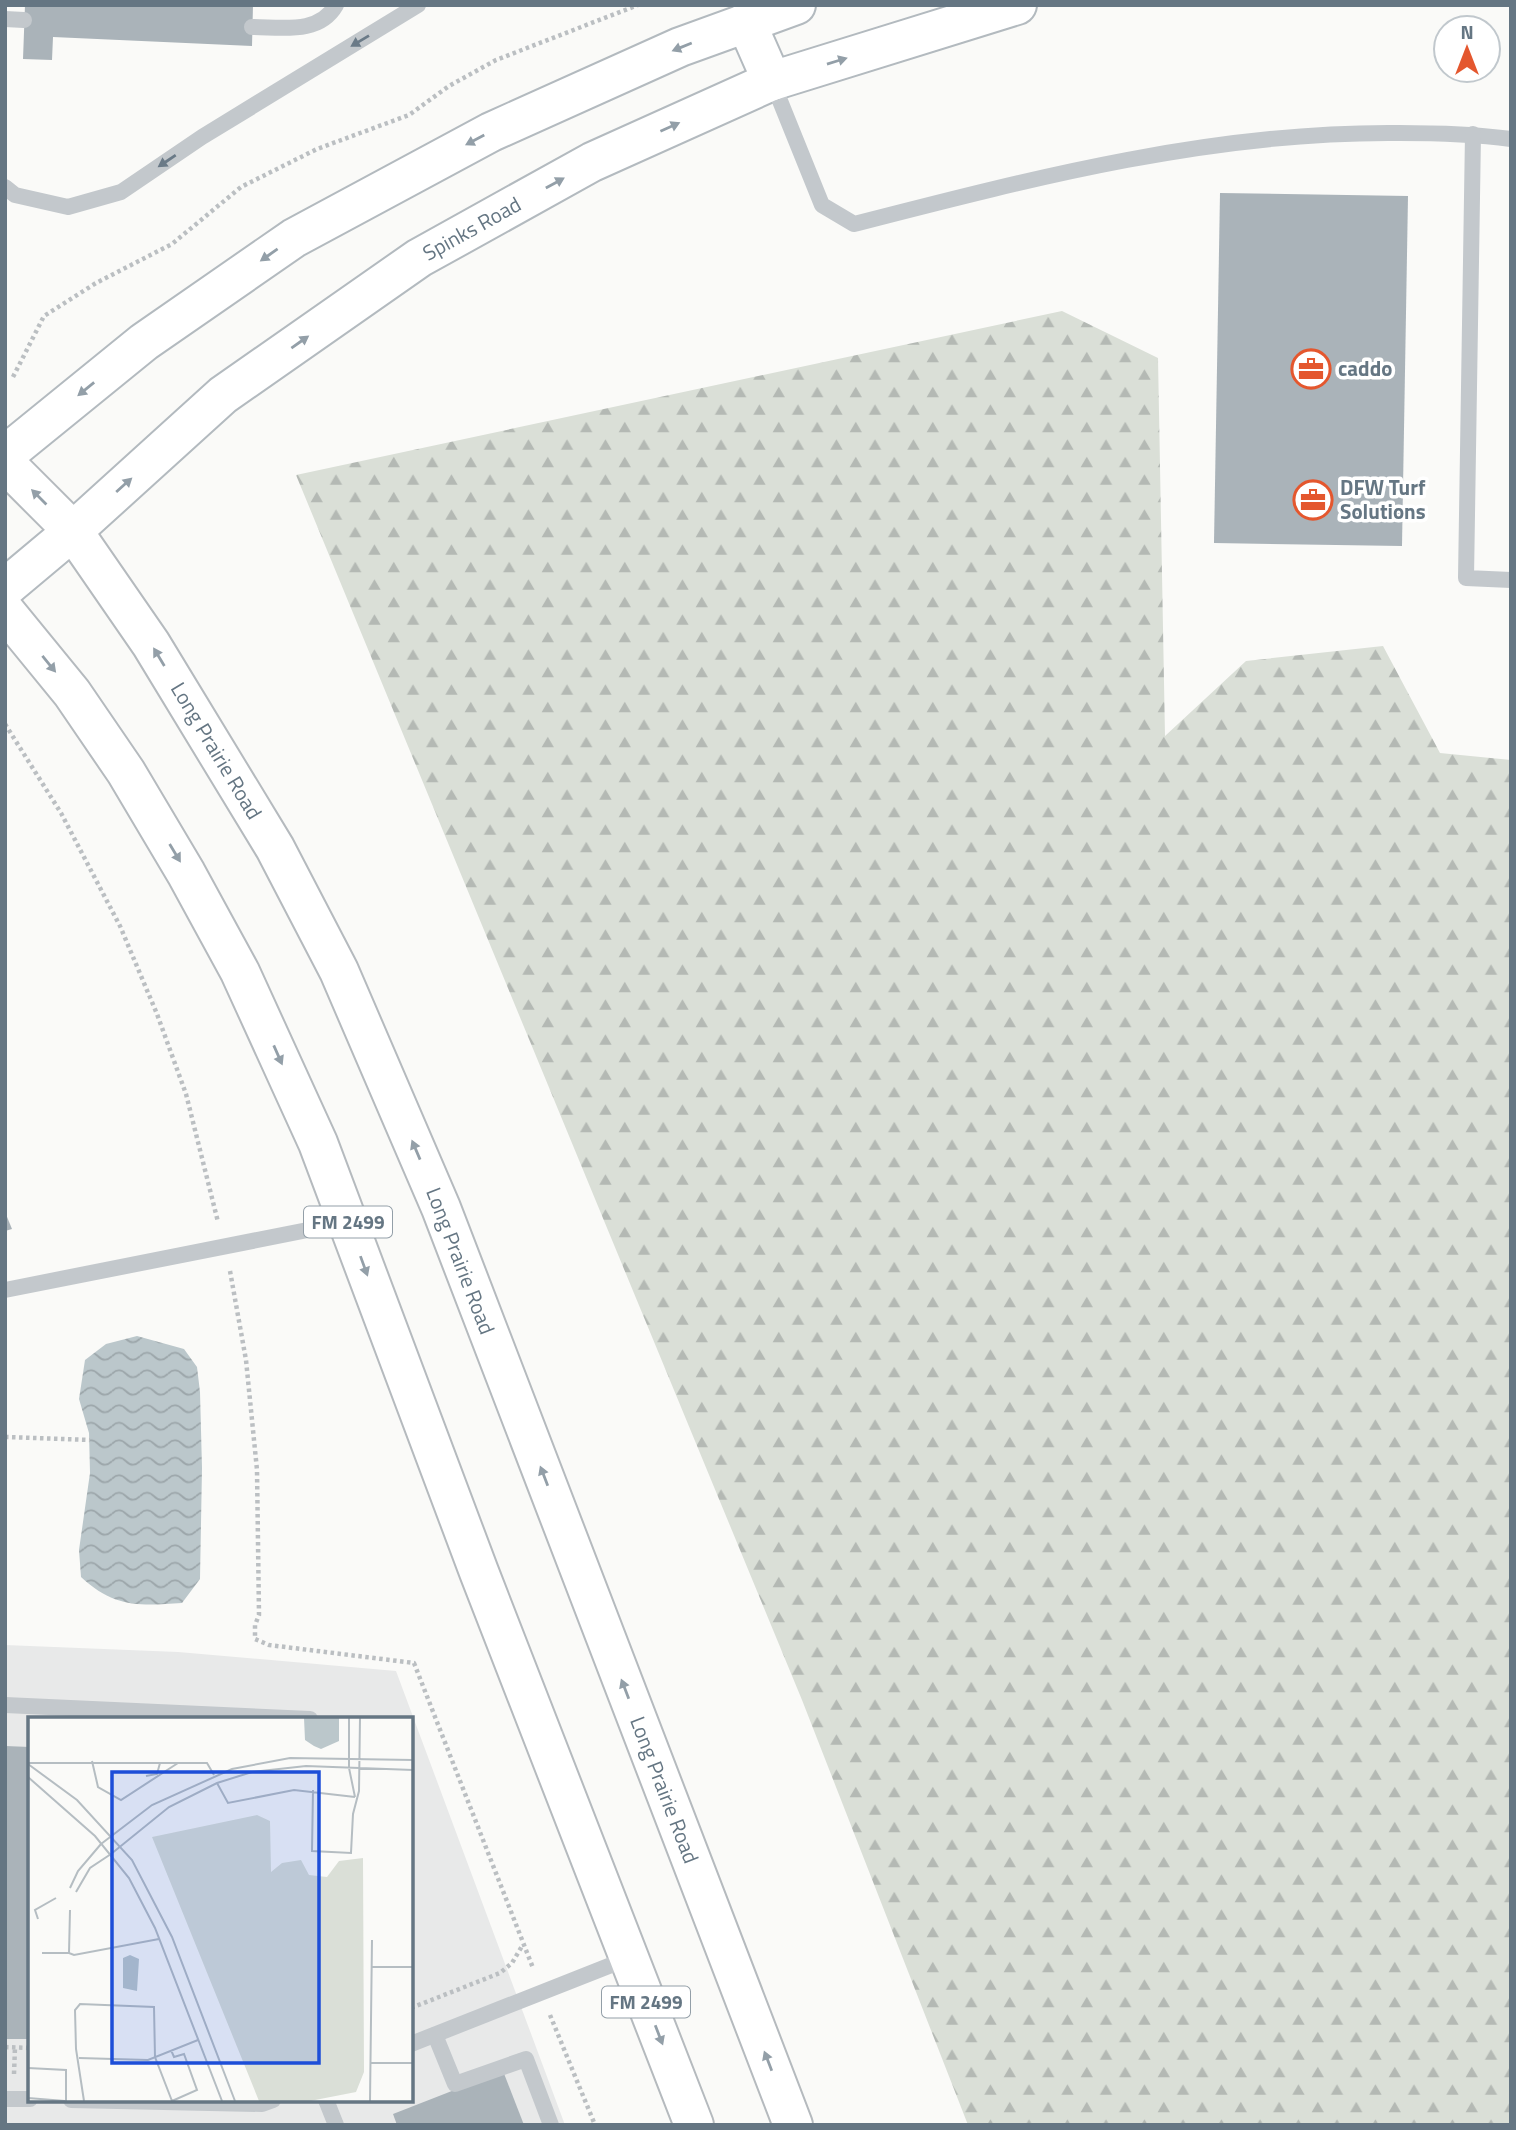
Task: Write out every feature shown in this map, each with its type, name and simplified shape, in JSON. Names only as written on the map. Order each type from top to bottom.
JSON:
[{"type":"main road","points":[[5,455],[144,342],[294,239],[491,132],[680,47],[741,13],[796,5]]},
{"type":"main road","name":"Spinks Road","points":[[5,588],[73,531],[223,395],[419,258],[592,162],[772,81],[1017,5]]},
{"type":"main road","points":[[741,13],[772,81]]},
{"type":"main road","name":"Long Prairie Road","points":[[5,463],[73,531],[151,644],[275,848],[339,971],[441,1208],[793,2125]]},
{"type":"main road","name":"FM 2499","points":[[5,611],[72,693],[126,772],[186,873],[240,972],[318,1143],[479,1572],[694,2125]]},
{"type":"lane","points":[[252,27],[307,28],[332,13],[336,5]]},
{"type":"lane","points":[[5,187],[15,195],[68,207],[121,192],[202,137],[418,5]]},
{"type":"lane","points":[[5,19],[24,20]]},
{"type":"lane","points":[[772,81],[822,205],[854,224],[1032,178],[1211,145],[1334,132],[1473,134],[1511,139]]},
{"type":"lane","points":[[1473,134],[1466,578],[1511,580]]},
{"type":"lane","points":[[5,1290],[348,1222]]},
{"type":"lane","points":[[5,1705],[266,1717]]},
{"type":"lane","points":[[413,2043],[629,1958]]},
{"type":"lane","points":[[435,2035],[455,2084],[526,2059],[551,2125]]},
{"type":"lane","points":[[5,2099],[28,2099]]},
{"type":"lane","points":[[166,2102],[268,2102]]},
{"type":"lane","points":[[327,2102],[336,2125]]},
{"type":"path","points":[[13,377],[44,316],[96,283],[172,244],[241,187],[317,149],[409,115],[449,86],[496,60],[638,5]]},
{"type":"path","points":[[5,724],[61,813],[120,926],[157,1014],[186,1094],[224,1247],[246,1360],[257,1470],[259,1615],[255,1625],[255,1639],[269,1645],[414,1663],[522,1946],[595,2125]]},
{"type":"path","points":[[5,1437],[90,1440]]},
{"type":"path","points":[[413,2007],[500,1973],[512,1963],[522,1946]]},
{"type":"path","points":[[5,2047],[28,2048]]},
{"type":"shaded area","points":[[5,1645],[178,1652],[396,1671],[565,2125],[5,2125]]},
{"type":"green space","points":[[1062,311],[1158,358],[1165,736],[1246,661],[1383,646],[1440,753],[1511,760],[1511,2125],[968,2125],[802,1700],[296,475]]},
{"type":"water","points":[[137,1336],[184,1349],[197,1367],[202,1468],[200,1579],[182,1603],[153,1605],[116,1600],[81,1577],[79,1550],[90,1473],[89,1433],[79,1399],[85,1360],[106,1344]]},
{"type":"building","points":[[25,5],[253,5],[252,46],[53,37],[52,60],[23,59]]},
{"type":"building","name":"caddo","points":[[1220,193],[1408,196],[1402,546],[1214,543]]},
{"type":"building","points":[[5,1212],[12,1229],[5,1231]]},
{"type":"building","points":[[5,1746],[28,1747],[28,2039],[5,2039]]},
{"type":"building","points":[[503,2071],[524,2125],[397,2125],[393,2114]]},
{"type":"place","name":"caddo","points":[[1311,369]]},
{"type":"place","name":"DFW Turf Solutions","points":[[1313,500]]}]
